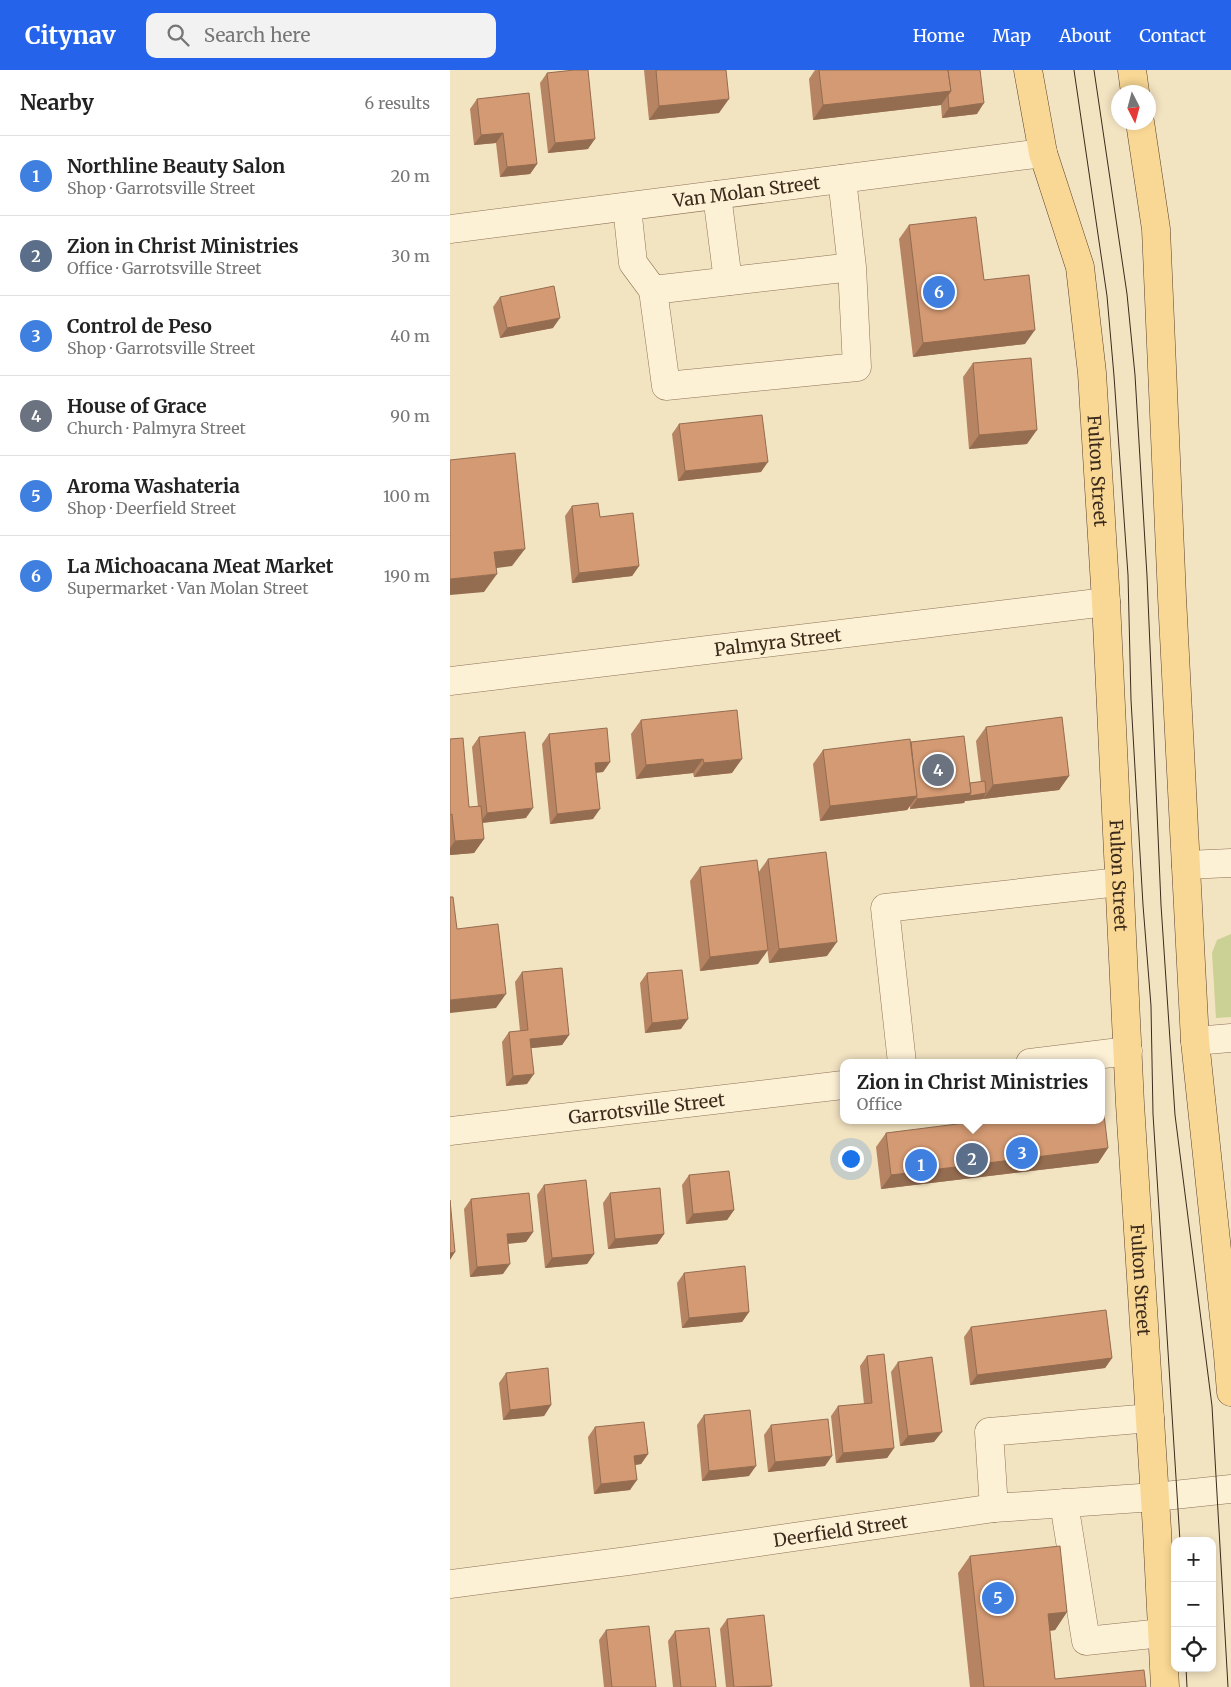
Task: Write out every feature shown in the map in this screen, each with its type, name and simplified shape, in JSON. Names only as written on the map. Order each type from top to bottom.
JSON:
[{"type":"main road","name":"Fulton Street","points":[[1028,70],[1043,153],[1080,267],[1092,373],[1106,602],[1132,1133],[1165,1687]]},
{"type":"main road","points":[[1132,70],[1135,85]]},
{"type":"main road","points":[[1141,130],[1156,229],[1194,1041],[1231,1392]]},
{"type":"street","name":"Van Molan Street","points":[[450,229],[1043,153]]},
{"type":"street","points":[[627,207],[633,263],[653,290],[666,386],[857,366],[852,267],[842,179]]},
{"type":"street","points":[[717,196],[728,281]]},
{"type":"street","points":[[653,290],[852,267]]},
{"type":"street","name":"Palmyra Street","points":[[450,681],[1106,602]]},
{"type":"street","points":[[1186,865],[1231,863]]},
{"type":"street","points":[[902,1059],[884,908],[1119,882]]},
{"type":"street","points":[[1194,1041],[1231,1038]]},
{"type":"street","points":[[1063,1059],[1128,1051]]},
{"type":"street","name":"Garrotsville Street","points":[[450,1131],[840,1085]]},
{"type":"street","points":[[994,1508],[988,1432],[1150,1418]]},
{"type":"street","name":"Deerfield Street","points":[[450,1584],[628,1562],[994,1508],[1231,1489]]},
{"type":"street","points":[[1064,1503],[1086,1640],[1162,1633]]},
{"type":"green space","points":[[1231,934],[1231,1017],[1216,1018],[1212,953],[1217,940]]},
{"type":"building","points":[[588,70],[595,139],[555,143],[547,73]]},
{"type":"building","points":[[656,70],[726,70],[729,99],[659,106]]},
{"type":"building","points":[[819,70],[948,70],[951,91],[823,105]]},
{"type":"building","points":[[948,70],[980,70],[984,103],[949,108],[948,95],[951,91]]},
{"type":"building","points":[[529,93],[537,164],[507,167],[503,133],[481,135],[477,99]]},
{"type":"building","points":[[976,217],[984,280],[1029,275],[1035,330],[923,343],[909,225]]},
{"type":"building","points":[[554,286],[560,318],[507,328],[500,297]]},
{"type":"building","points":[[1031,358],[1037,430],[979,435],[973,363]]},
{"type":"building","points":[[762,415],[768,462],[685,471],[679,424]]},
{"type":"building","points":[[515,453],[525,549],[494,552],[497,574],[450,579],[450,460]]},
{"type":"building","points":[[598,503],[600,517],[633,513],[639,566],[579,573],[572,506]]},
{"type":"building","points":[[737,710],[742,759],[704,763],[703,759],[646,765],[641,720]]},
{"type":"building","points":[[1062,717],[1069,776],[993,785],[986,727]]},
{"type":"building","points":[[607,728],[610,762],[595,763],[600,809],[557,814],[549,734]]},
{"type":"building","points":[[525,732],[533,808],[487,813],[479,737]]},
{"type":"building","points":[[964,736],[971,793],[917,799],[911,742]]},
{"type":"building","points":[[463,738],[469,807],[481,806],[484,839],[455,841],[452,814],[450,815],[450,739]]},
{"type":"building","points":[[910,739],[917,796],[830,806],[823,750]]},
{"type":"building","points":[[985,781],[986,793],[969,796],[971,793],[970,783]]},
{"type":"building","points":[[826,852],[837,942],[779,949],[768,859]]},
{"type":"building","points":[[757,860],[768,950],[710,957],[700,867]]},
{"type":"building","points":[[450,897],[453,897],[457,929],[498,924],[506,994],[450,1000]]},
{"type":"building","points":[[562,968],[569,1035],[530,1039],[534,1074],[513,1076],[509,1032],[528,1030],[522,972]]},
{"type":"building","points":[[682,970],[688,1019],[652,1023],[647,973]]},
{"type":"building","points":[[1105,1123],[1108,1148],[891,1175],[886,1133],[957,1124]]},
{"type":"building","points":[[729,1171],[734,1210],[693,1214],[689,1175]]},
{"type":"building","points":[[586,1180],[594,1254],[552,1258],[544,1185]]},
{"type":"building","points":[[660,1188],[664,1234],[615,1239],[610,1193]]},
{"type":"building","points":[[529,1193],[533,1232],[507,1234],[510,1264],[477,1267],[471,1199]]},
{"type":"building","points":[[450,1200],[455,1252],[450,1253]]},
{"type":"building","points":[[745,1266],[749,1312],[689,1318],[684,1273]]},
{"type":"building","points":[[1106,1310],[1112,1358],[977,1375],[971,1327]]},
{"type":"building","points":[[884,1354],[894,1448],[843,1453],[838,1406],[872,1403],[867,1356]]},
{"type":"building","points":[[932,1357],[942,1432],[908,1436],[898,1362]]},
{"type":"building","points":[[548,1368],[551,1405],[510,1410],[506,1373]]},
{"type":"building","points":[[750,1410],[756,1466],[709,1471],[704,1415]]},
{"type":"building","points":[[828,1419],[832,1456],[775,1462],[771,1425]]},
{"type":"building","points":[[644,1422],[648,1454],[634,1456],[637,1480],[601,1484],[595,1427]]},
{"type":"building","points":[[1060,1546],[1067,1612],[1048,1614],[1055,1679],[1144,1670],[1146,1687],[984,1687],[970,1556]]},
{"type":"building","points":[[764,1615],[772,1686],[734,1687],[727,1619]]},
{"type":"building","points":[[649,1626],[656,1687],[612,1687],[606,1630]]},
{"type":"building","points":[[709,1628],[716,1687],[681,1687],[675,1631]]},
{"type":"tram line","points":[[1074,70],[1107,296],[1114,376],[1128,575],[1131,700],[1151,1006],[1153,1114],[1180,1537]]},
{"type":"tram line","points":[[1094,70],[1127,294],[1135,375],[1147,576],[1161,905],[1175,1115],[1212,1406],[1228,1687]]},
{"type":"tram line","points":[[1186,1672],[1187,1687]]},
{"type":"place","name":"La Michoacana Meat Market","points":[[939,292]]},
{"type":"place","name":"House of Grace","points":[[938,770]]},
{"type":"place","name":"Control de Peso","points":[[1022,1153]]},
{"type":"place","name":"Zion in Christ Ministries","points":[[972,1159]]},
{"type":"place","name":"Northline Beauty Salon","points":[[921,1165]]},
{"type":"place","name":"Aroma Washateria","points":[[998,1598]]}]
